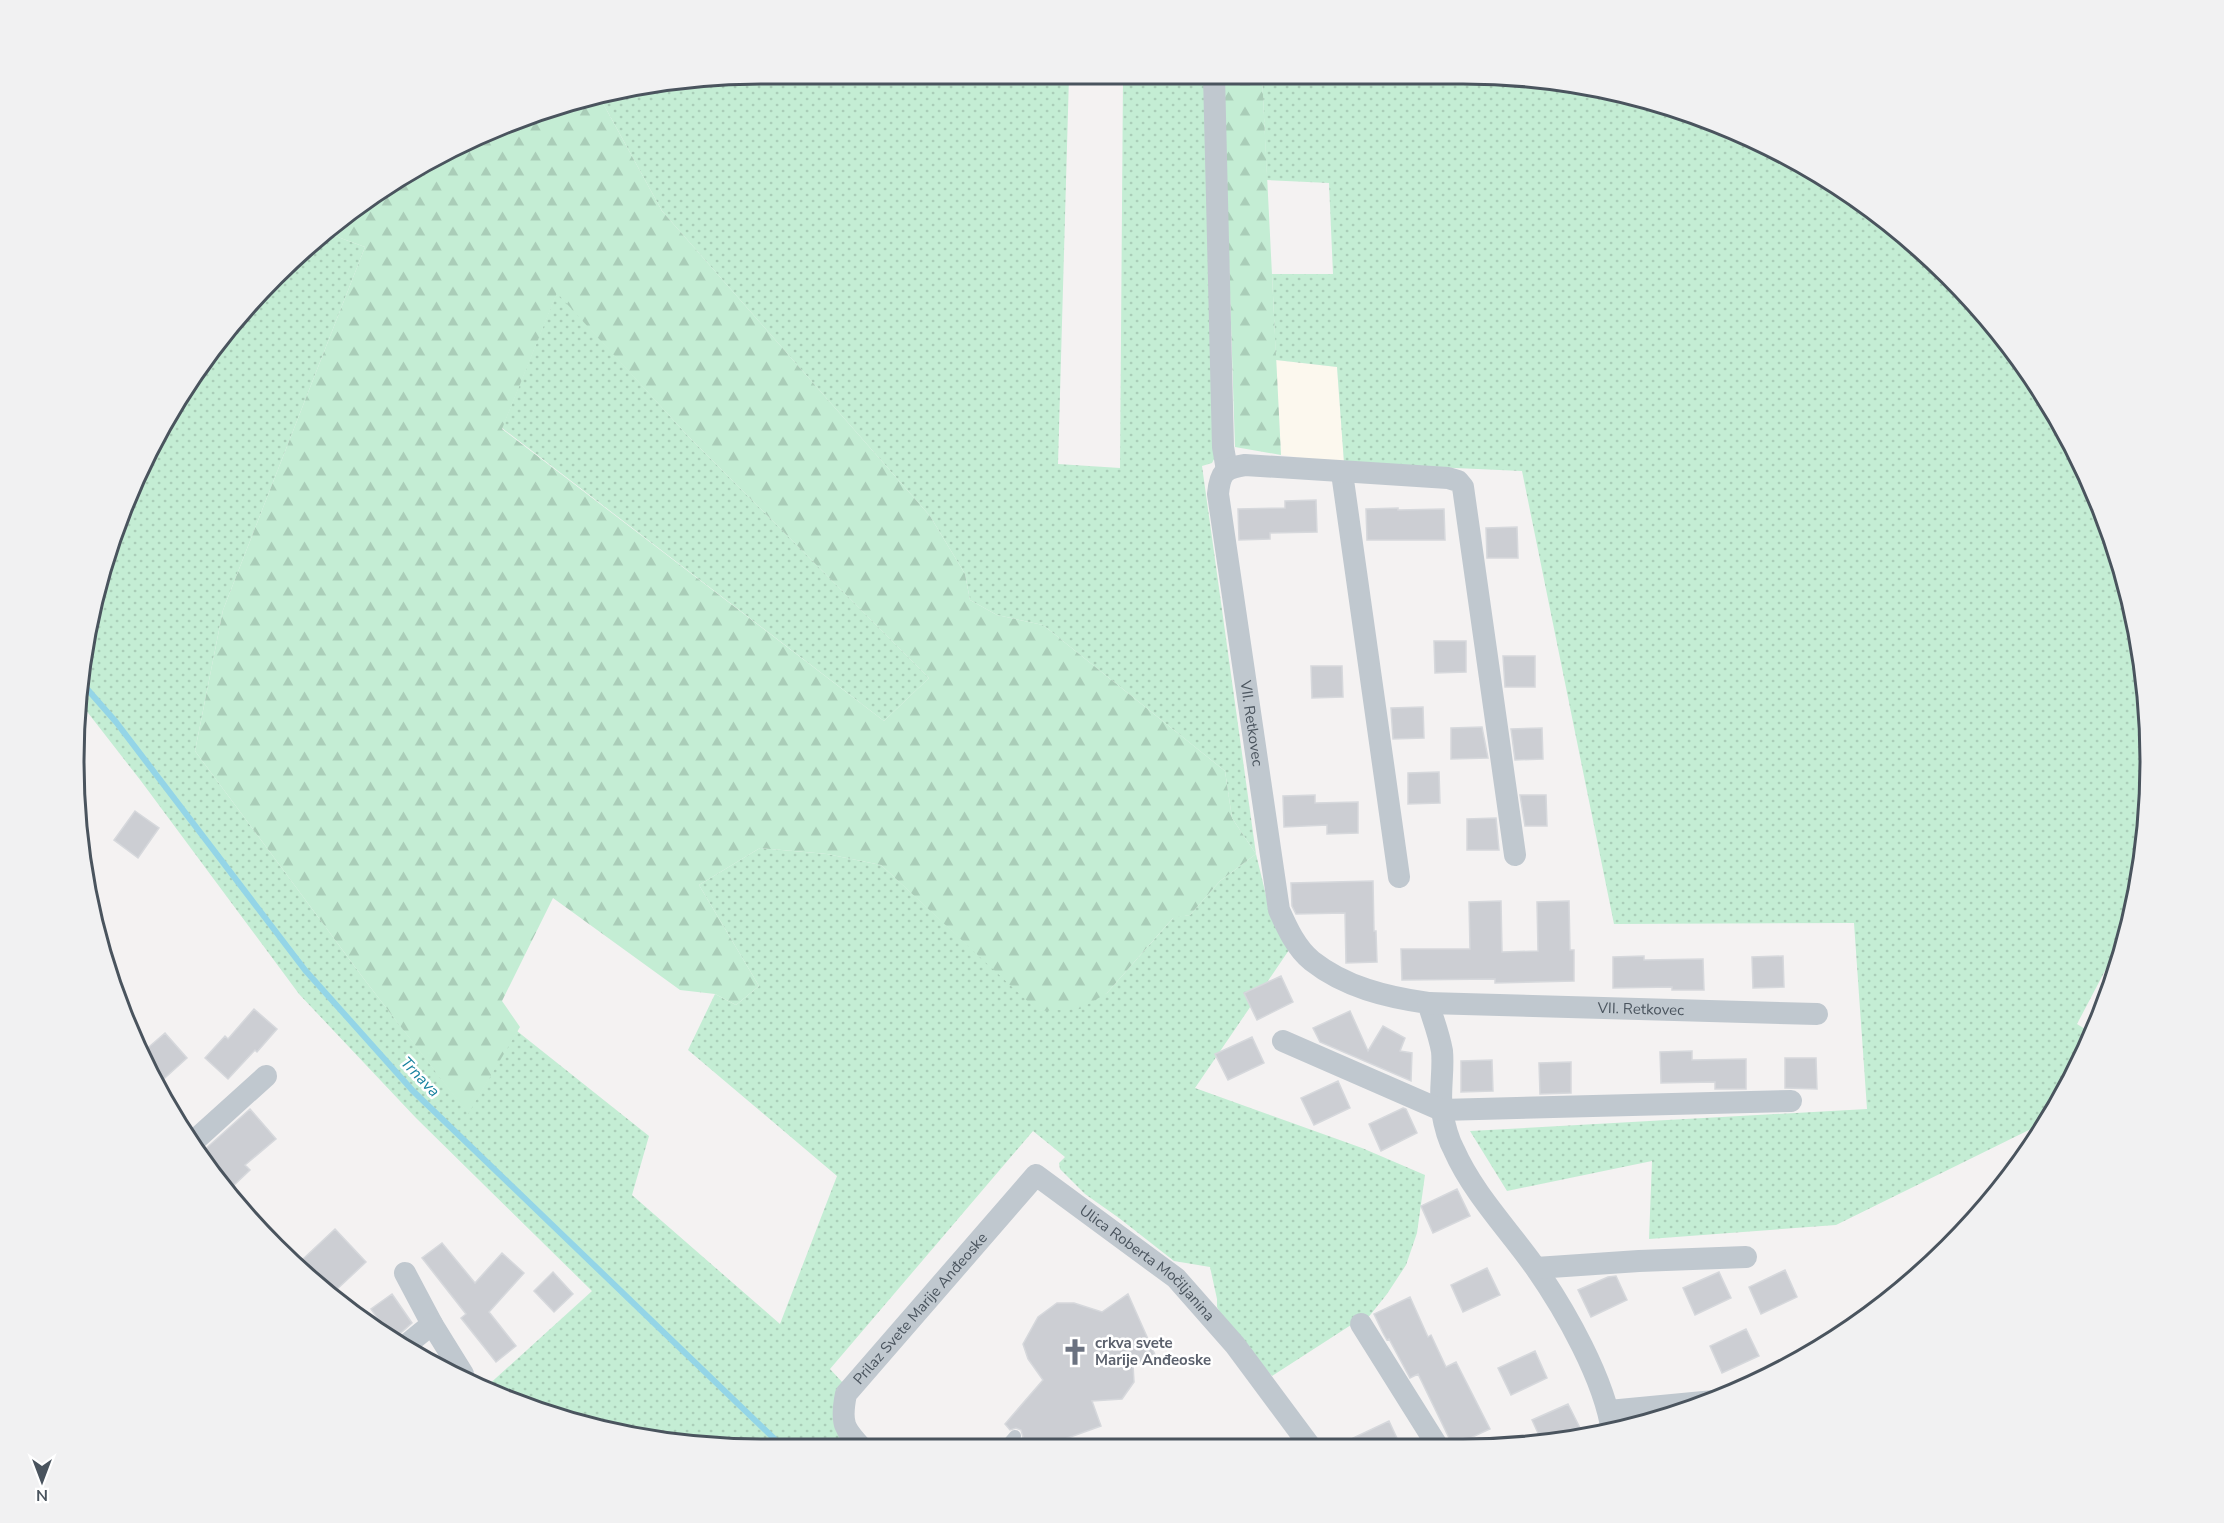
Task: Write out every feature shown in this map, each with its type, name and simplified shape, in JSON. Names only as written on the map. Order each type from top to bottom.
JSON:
[{"type":"street","points":[[1214,84],[1223,447],[1227,470],[1245,465],[1448,478],[1458,481],[1463,487],[1515,855]]},
{"type":"street","name":"VII. Retkovec","points":[[1227,470],[1220,478],[1218,494],[1279,910],[1292,937],[1311,960],[1348,982],[1371,992],[1428,1003],[1817,1014]]},
{"type":"street","points":[[1342,473],[1399,877]]},
{"type":"street","points":[[1428,1003],[1438,1031],[1442,1052],[1442,1110],[1453,1150],[1492,1211],[1536,1268],[1567,1319],[1588,1359],[1611,1421],[1640,1415]]},
{"type":"street","points":[[1283,1041],[1442,1110],[1791,1101]]},
{"type":"street","points":[[198,1138],[266,1076]]},
{"type":"street","name":"Prilaz Svete Marije Anđeoske","points":[[854,1439],[848,1433],[842,1414],[846,1394],[1036,1175]]},
{"type":"street","name":"Ulica Roberta Močiljanina","points":[[1036,1175],[1176,1278],[1235,1345],[1306,1439]]},
{"type":"street","points":[[1536,1268],[1746,1257]]},
{"type":"street","points":[[405,1273],[432,1324],[459,1367]]},
{"type":"street","points":[[411,1341],[432,1324]]},
{"type":"street","points":[[1361,1324],[1434,1439]]},
{"type":"shaded area","points":[[1276,360],[1337,367],[1344,463],[1281,455]]},
{"type":"green space","points":[[1069,84],[1058,464],[1120,468],[1123,84],[1206,84],[1217,453],[1212,463],[1202,466],[1256,854],[1232,818],[1225,771],[1043,625],[997,615],[970,600],[965,574],[930,516],[662,211],[603,103],[673,90],[717,85]]},
{"type":"green space","points":[[1223,84],[1262,84],[1281,455],[1235,447]]},
{"type":"green space","points":[[1262,84],[1507,85],[1595,97],[1638,107],[1722,136],[1762,154],[1839,198],[1875,224],[1942,282],[2000,349],[2026,385],[2070,462],[2104,544],[2127,629],[2139,717],[2139,806],[2127,894],[2117,937],[2109,964],[2077,1024],[2085,1029],[2070,1061],[2032,1129],[1836,1225],[1649,1239],[1652,1161],[1507,1191],[1470,1131],[1867,1109],[1854,923],[1614,924],[1522,471],[1344,463],[1337,367],[1276,360],[1272,274],[1333,274],[1329,183],[1267,180]]},
{"type":"green space","points":[[603,103],[662,211],[930,516],[965,574],[970,600],[997,615],[1043,625],[1225,771],[1232,818],[1256,854],[1220,881],[1190,915],[1173,918],[1107,993],[1080,1009],[1038,1011],[881,865],[827,854],[760,848],[699,885],[759,986],[736,1005],[715,994],[680,990],[553,898],[502,1001],[520,1027],[468,1114],[364,979],[195,751],[223,610],[365,247],[335,236],[385,198],[462,154],[544,120]],"holes":[[[557,293],[687,435],[929,678],[884,721],[502,429]]]},
{"type":"green space","points":[[335,236],[365,247],[223,610],[195,751],[364,979],[468,1113],[517,1031],[649,1136],[632,1195],[780,1324],[837,1176],[688,1050],[715,994],[736,1005],[759,986],[699,885],[760,848],[827,854],[881,865],[1039,1011],[1107,993],[1174,917],[1190,915],[1220,881],[1256,854],[1271,916],[1289,950],[1195,1088],[1362,1148],[1425,1175],[1417,1233],[1406,1265],[1367,1319],[1351,1325],[1272,1376],[1225,1321],[1217,1307],[1210,1267],[1174,1261],[1085,1194],[1060,1169],[1059,1163],[1065,1157],[1033,1131],[830,1369],[844,1384],[833,1410],[835,1427],[841,1439],[717,1438],[629,1426],[586,1416],[544,1403],[491,1382],[592,1291],[416,1118],[299,994],[86,710],[97,629],[107,586],[120,544],[154,462],[198,385],[224,349],[282,282]]},
{"type":"green space","points":[[557,292],[687,435],[929,678],[884,721],[502,428]]},
{"type":"building","points":[[1316,500],[1317,532],[1270,533],[1270,539],[1239,540],[1238,509],[1285,508],[1285,501]]},
{"type":"building","points":[[1398,508],[1398,510],[1444,509],[1445,540],[1367,540],[1366,509]]},
{"type":"building","points":[[1517,527],[1518,558],[1487,558],[1486,528]]},
{"type":"building","points":[[1434,641],[1466,641],[1466,672],[1435,673]]},
{"type":"building","points":[[1503,656],[1535,656],[1535,687],[1505,687]]},
{"type":"building","points":[[1311,666],[1342,666],[1343,697],[1312,698]]},
{"type":"building","points":[[1423,707],[1424,738],[1393,739],[1391,708]]},
{"type":"building","points":[[1482,727],[1488,758],[1451,759],[1451,728]]},
{"type":"building","points":[[1542,728],[1543,759],[1515,760],[1511,729]]},
{"type":"building","points":[[1439,772],[1440,803],[1408,804],[1408,773]]},
{"type":"building","points":[[1315,795],[1315,803],[1358,802],[1358,833],[1327,834],[1327,825],[1284,827],[1283,796]]},
{"type":"building","points":[[1520,795],[1546,795],[1547,826],[1525,826]]},
{"type":"building","points":[[135,811],[159,828],[138,858],[114,840]]},
{"type":"building","points":[[1496,818],[1499,850],[1467,850],[1467,819]]},
{"type":"building","points":[[1373,881],[1377,962],[1346,963],[1345,913],[1296,914],[1292,906],[1291,883]]},
{"type":"building","points":[[1501,901],[1502,952],[1538,951],[1537,902],[1569,901],[1570,950],[1574,950],[1574,981],[1495,983],[1495,979],[1402,980],[1401,949],[1470,949],[1469,902]]},
{"type":"building","points":[[1644,956],[1644,960],[1703,959],[1704,990],[1672,990],[1672,987],[1613,988],[1613,957]]},
{"type":"building","points":[[1783,956],[1784,987],[1753,988],[1752,957]]},
{"type":"building","points":[[1281,976],[1293,1002],[1257,1020],[1244,993]]},
{"type":"building","points":[[254,1009],[277,1029],[257,1052],[255,1050],[228,1079],[205,1058],[225,1036],[228,1039]]},
{"type":"building","points":[[1350,1011],[1368,1051],[1383,1026],[1405,1038],[1400,1051],[1412,1053],[1411,1081],[1320,1042],[1313,1028]]},
{"type":"building","points":[[165,1033],[187,1058],[164,1079],[148,1048]]},
{"type":"building","points":[[1252,1037],[1264,1063],[1228,1080],[1215,1054]]},
{"type":"building","points":[[1692,1051],[1692,1060],[1746,1059],[1746,1089],[1715,1089],[1715,1082],[1661,1083],[1660,1052]]},
{"type":"building","points":[[1785,1058],[1816,1058],[1817,1089],[1785,1088]]},
{"type":"building","points":[[1492,1060],[1493,1091],[1461,1092],[1461,1061]]},
{"type":"building","points":[[1571,1062],[1571,1093],[1540,1094],[1539,1063]]},
{"type":"building","points":[[1338,1081],[1350,1108],[1314,1125],[1301,1098]]},
{"type":"building","points":[[1403,1108],[1406,1109],[1417,1133],[1381,1151],[1369,1124]]},
{"type":"building","points":[[250,1109],[276,1139],[245,1165],[250,1170],[234,1186],[206,1149]]},
{"type":"building","points":[[1457,1189],[1470,1216],[1433,1233],[1421,1206]]},
{"type":"building","points":[[335,1229],[366,1262],[337,1289],[303,1259]]},
{"type":"building","points":[[442,1243],[475,1283],[502,1253],[524,1273],[489,1312],[516,1346],[496,1362],[461,1318],[466,1314],[422,1258]]},
{"type":"building","points":[[1487,1268],[1500,1295],[1463,1312],[1451,1285]]},
{"type":"building","points":[[1785,1270],[1797,1297],[1761,1314],[1749,1287]]},
{"type":"building","points":[[553,1272],[573,1294],[554,1312],[534,1291]]},
{"type":"building","points":[[1719,1272],[1731,1298],[1695,1315],[1683,1288]]},
{"type":"building","points":[[1616,1276],[1627,1300],[1591,1317],[1578,1290],[1608,1277]]},
{"type":"building","points":[[392,1294],[412,1323],[400,1334],[379,1321],[371,1309]]},
{"type":"building","points":[[1128,1294],[1156,1357],[1133,1365],[1134,1382],[1122,1399],[1092,1401],[1101,1426],[1065,1439],[1022,1439],[1021,1430],[1016,1428],[1010,1430],[1005,1424],[1043,1380],[1028,1359],[1023,1344],[1038,1317],[1057,1303],[1074,1303],[1102,1312]]},
{"type":"building","points":[[1410,1297],[1428,1337],[1431,1335],[1446,1367],[1456,1362],[1490,1429],[1469,1439],[1450,1439],[1418,1374],[1410,1378],[1374,1314]]},
{"type":"building","points":[[1746,1329],[1759,1356],[1722,1373],[1710,1346]]},
{"type":"building","points":[[1535,1351],[1547,1378],[1511,1395],[1498,1368]]},
{"type":"building","points":[[1568,1404],[1580,1428],[1539,1434],[1532,1420]]},
{"type":"building","points":[[1389,1421],[1397,1439],[1353,1439]]},
{"type":"waterway","name":"Trnava","points":[[88,690],[116,722],[305,970],[413,1091],[775,1439]]},
{"type":"place","name":"crkva svete Marije Anđeoske","points":[[1075,1352]]}]
